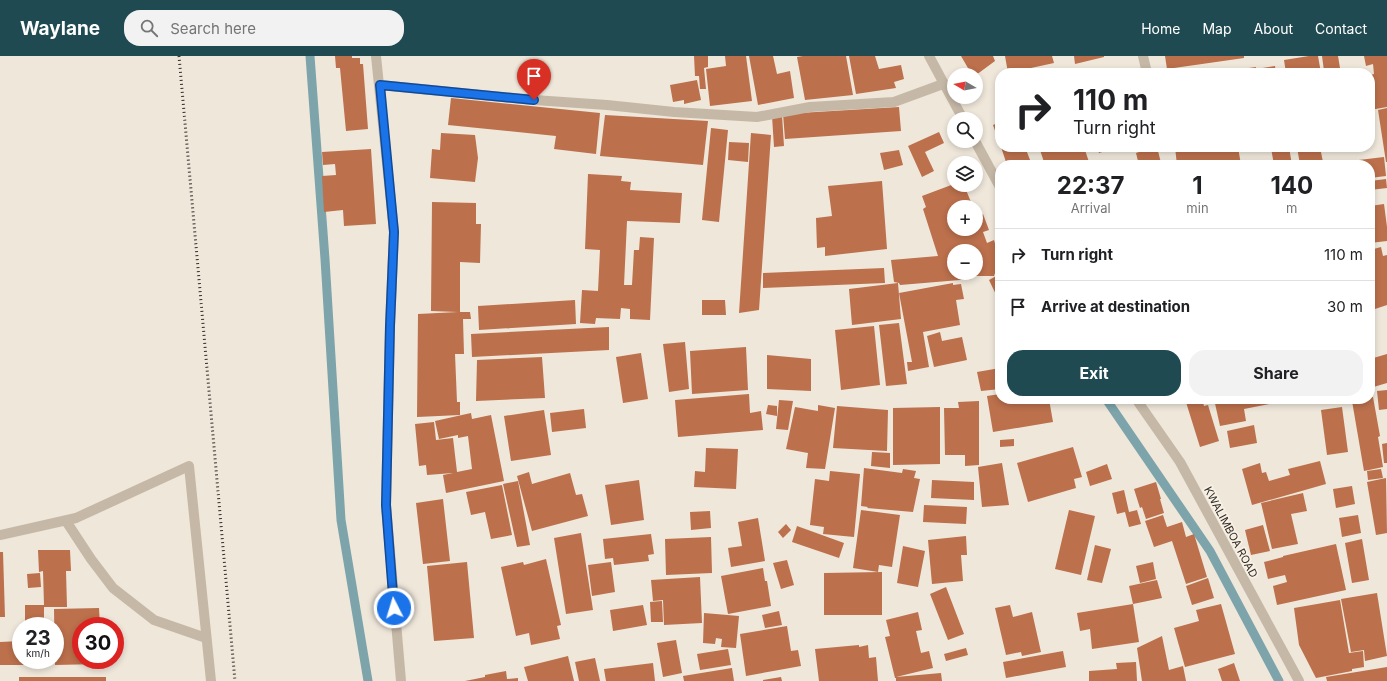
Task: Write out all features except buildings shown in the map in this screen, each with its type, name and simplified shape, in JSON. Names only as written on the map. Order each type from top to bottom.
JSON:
[{"type":"street","points":[[376,56],[394,232],[390,326],[386,505],[401,681]]},
{"type":"street","points":[[928,56],[958,112]]},
{"type":"street","points":[[1143,56],[1146,68]]},
{"type":"street","points":[[380,85],[674,112],[757,117],[810,107],[894,102],[943,84]]},
{"type":"street","points":[[979,148],[995,178]]},
{"type":"street","name":"KWALIMBOA ROAD","points":[[1139,404],[1180,462],[1299,681]]},
{"type":"street","points":[[0,535],[76,518],[189,466],[211,681]]},
{"type":"street","points":[[66,521],[91,559],[113,588],[154,620],[206,638]]},
{"type":"waterway","points":[[310,56],[325,259],[341,520],[368,681]]},
{"type":"waterway","points":[[1109,404],[1210,551],[1279,681]]},
{"type":"railway","points":[[179,56],[235,681]]},
{"type":"route","points":[[394,608],[386,505],[390,326],[394,232],[380,85],[534,100]]}]
